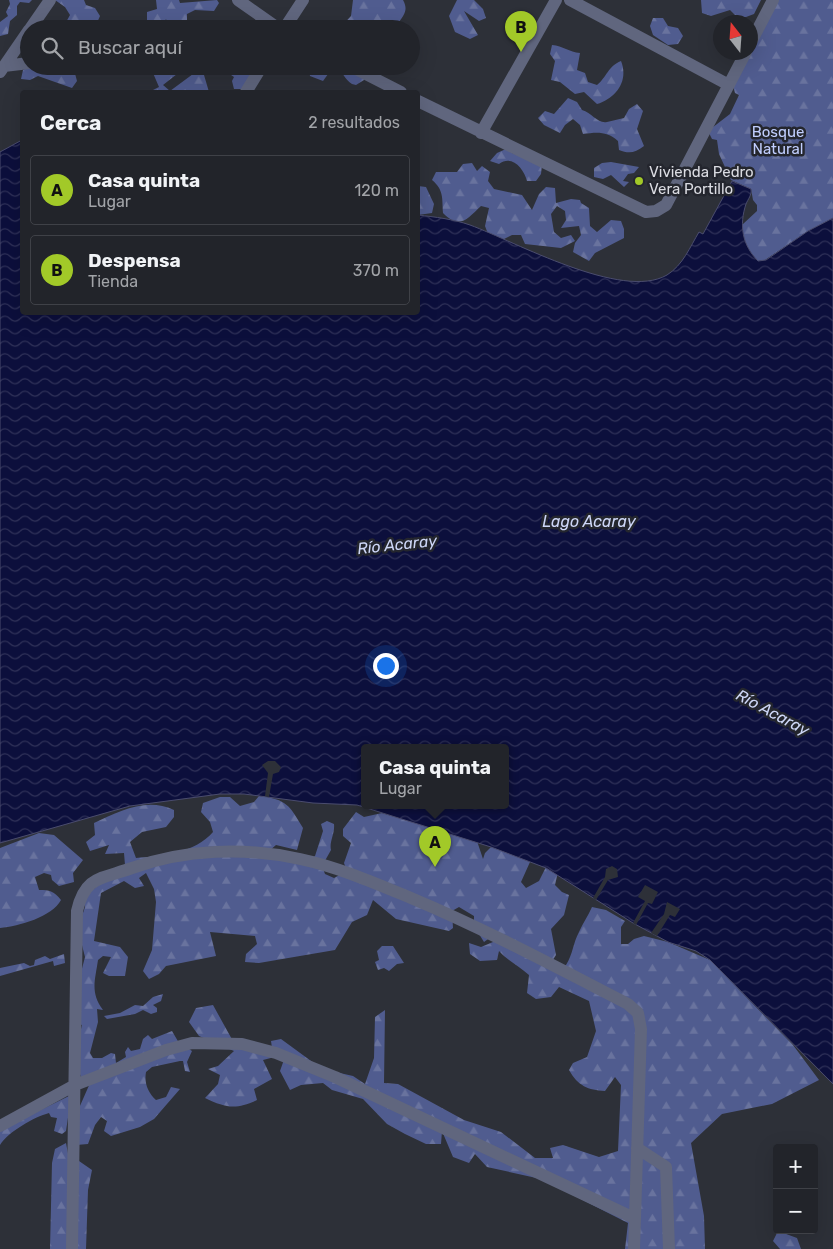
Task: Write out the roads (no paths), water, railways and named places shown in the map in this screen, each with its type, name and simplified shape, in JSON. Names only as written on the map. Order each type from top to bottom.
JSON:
[{"type":"street","points":[[36,20],[50,0]]},
{"type":"street","points":[[238,0],[266,20]]},
{"type":"street","points":[[290,20],[303,0]]},
{"type":"street","points":[[481,134],[556,0]]},
{"type":"street","points":[[570,0],[729,85]]},
{"type":"street","points":[[758,29],[773,0]]},
{"type":"street","points":[[4,61],[20,41]]},
{"type":"street","points":[[420,102],[481,134],[646,212],[656,212],[666,205],[742,60]]},
{"type":"street","points":[[4,61],[20,62]]},
{"type":"street","points":[[247,90],[256,75]]},
{"type":"street","points":[[368,75],[397,90]]},
{"type":"street","points":[[72,1249],[77,911],[81,894],[90,884],[146,863],[184,856],[242,851],[300,859],[371,881],[461,919],[628,1004],[638,1013],[641,1029],[634,1249]]},
{"type":"street","points":[[0,1126],[75,1086],[166,1050],[192,1043],[242,1044],[276,1054],[335,1077],[634,1218]]},
{"type":"street","points":[[637,1148],[666,1167],[668,1249]]},
{"type":"water","name":"Lago Acaray","points":[[20,141],[20,315],[420,315],[420,215],[470,225],[569,266],[624,281],[648,281],[673,271],[686,255],[699,232],[703,234],[732,181],[751,189],[744,212],[743,234],[748,248],[758,261],[766,260],[808,231],[833,218],[833,1084],[710,960],[696,951],[668,942],[633,923],[546,868],[491,847],[370,809],[509,809],[509,744],[361,744],[361,806],[313,803],[244,794],[220,794],[130,806],[0,843],[0,152]]},
{"type":"place","name":"Despensa","points":[[521,52]]},
{"type":"place","name":"Vivienda Pedro Vera Portillo","points":[[639,181]]},
{"type":"place","name":"Casa quinta","points":[[435,867]]},
{"type":"park label","name":"Bosque Natural","points":[[778,140]]},
{"type":"water label","name":"Río Acaray","points":[[397,544]]},
{"type":"water label","name":"Río Acaray","points":[[773,712]]}]
